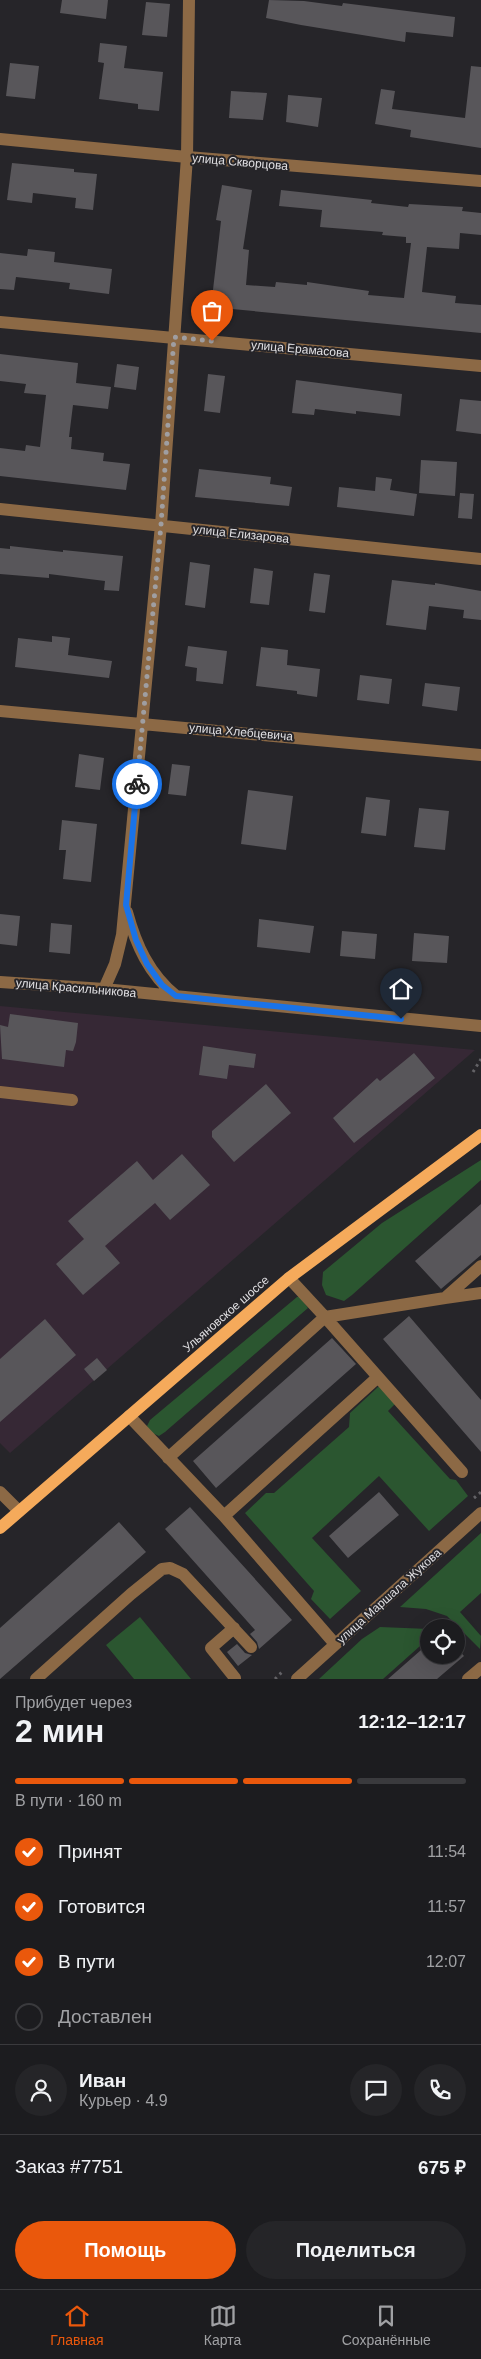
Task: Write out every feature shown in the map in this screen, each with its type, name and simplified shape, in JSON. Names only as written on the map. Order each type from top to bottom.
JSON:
[{"type":"main road","name":"Ульяновское шоссе","points":[[0,1528],[289,1278],[481,1135]]},
{"type":"street","points":[[104,989],[115,964],[122,935],[126,905],[161,525],[187,158],[190,0]]},
{"type":"street","name":"улица Скворцова","points":[[0,139],[187,158],[481,181]]},
{"type":"street","name":"улица Ерамасова","points":[[0,322],[481,366]]},
{"type":"street","name":"улица Елизарова","points":[[0,509],[481,559]]},
{"type":"street","name":"улица Хлебцевича","points":[[0,711],[481,755]]},
{"type":"street","points":[[126,905],[133,931],[147,964],[162,985],[176,996]]},
{"type":"street","name":"улица Красильникова","points":[[0,982],[104,989],[481,1026]]},
{"type":"street","points":[[0,1092],[72,1100]]},
{"type":"street","points":[[445,1298],[481,1266]]},
{"type":"street","points":[[289,1278],[462,1472]]},
{"type":"street","points":[[168,1458],[325,1317],[481,1293]]},
{"type":"street","points":[[224,1516],[378,1378]]},
{"type":"street","points":[[129,1416],[224,1516],[335,1644]]},
{"type":"street","points":[[0,1492],[19,1511]]},
{"type":"street","name":"улица Маршала Жукова","points":[[297,1679],[481,1512]]},
{"type":"street","points":[[36,1679],[131,1594],[162,1569],[170,1568],[183,1574],[251,1647]]},
{"type":"street","points":[[234,1628],[211,1648],[235,1678]]},
{"type":"street","points":[[468,1679],[481,1668]]},
{"type":"path","points":[[473,1072],[481,1059]]},
{"type":"shaded area","points":[[0,1006],[475,1050],[10,1453],[0,1443]]},
{"type":"green space","points":[[481,1160],[481,1180],[352,1295],[344,1301],[326,1295],[322,1285],[323,1272],[382,1223]]},
{"type":"green space","points":[[297,1297],[300,1297],[308,1308],[165,1432],[159,1436],[150,1432],[147,1426],[150,1420]]},
{"type":"green space","points":[[381,1386],[396,1403],[388,1411],[450,1479],[456,1480],[468,1496],[429,1531],[379,1476],[312,1538],[361,1591],[330,1619],[311,1599],[314,1591],[245,1513],[266,1493],[274,1493],[349,1427],[350,1413]]},
{"type":"green space","points":[[481,1533],[481,1593],[460,1612],[481,1636],[480,1649],[465,1634],[465,1619],[450,1619],[447,1616],[426,1609],[400,1607]]},
{"type":"green space","points":[[140,1617],[191,1679],[134,1679],[106,1645]]},
{"type":"green space","points":[[380,1627],[420,1629],[420,1646],[383,1679],[319,1679],[362,1639]]},
{"type":"building","points":[[62,0],[108,0],[106,19],[60,13]]},
{"type":"building","points":[[269,0],[304,1],[342,6],[343,3],[455,17],[453,37],[406,32],[405,42],[266,18]]},
{"type":"building","points":[[146,2],[170,4],[167,37],[142,35]]},
{"type":"building","points":[[100,43],[127,46],[124,68],[163,72],[159,111],[138,109],[138,104],[99,99],[104,63],[98,62]]},
{"type":"building","points":[[10,63],[39,66],[35,99],[6,96]]},
{"type":"building","points":[[471,66],[481,67],[481,148],[410,137],[411,130],[375,124],[381,89],[395,91],[392,109],[465,118]]},
{"type":"building","points":[[231,91],[267,93],[263,120],[229,118]]},
{"type":"building","points":[[288,95],[322,98],[318,127],[286,122]]},
{"type":"building","points":[[12,163],[74,169],[74,172],[97,174],[93,210],[75,208],[76,198],[33,193],[32,203],[7,200]]},
{"type":"building","points":[[222,185],[252,190],[243,249],[249,250],[246,285],[275,287],[276,282],[307,285],[307,282],[369,291],[368,295],[404,298],[411,243],[406,243],[406,237],[382,235],[383,232],[320,227],[322,210],[279,206],[281,190],[372,200],[371,203],[408,207],[409,204],[463,207],[462,211],[481,213],[481,235],[460,233],[459,249],[427,247],[422,292],[456,296],[455,303],[481,305],[481,333],[211,307],[221,221],[216,220]]},
{"type":"building","points":[[28,249],[55,252],[54,262],[112,269],[109,294],[69,289],[70,283],[16,277],[14,290],[0,289],[0,253],[27,256]]},
{"type":"building","points":[[0,354],[78,363],[76,383],[111,387],[108,409],[73,405],[69,437],[72,437],[71,449],[104,453],[103,461],[130,464],[126,490],[0,476],[0,448],[25,451],[26,445],[40,447],[46,395],[24,393],[26,384],[0,381]]},
{"type":"building","points":[[117,364],[139,367],[136,390],[114,387]]},
{"type":"building","points":[[208,374],[225,376],[220,413],[204,411]]},
{"type":"building","points":[[296,380],[402,394],[400,416],[356,411],[356,414],[315,409],[314,415],[292,413]]},
{"type":"building","points":[[460,399],[481,401],[481,434],[456,431]]},
{"type":"building","points":[[421,460],[457,462],[455,496],[419,493]]},
{"type":"building","points":[[199,469],[271,477],[270,484],[292,487],[289,506],[195,497]]},
{"type":"building","points":[[376,477],[392,479],[390,490],[417,494],[414,516],[337,507],[339,487],[375,491]]},
{"type":"building","points":[[460,493],[474,494],[472,519],[458,518]]},
{"type":"building","points":[[10,546],[123,556],[119,591],[104,590],[105,581],[49,574],[49,578],[0,574],[0,548],[10,549]]},
{"type":"building","points":[[190,562],[210,565],[205,608],[185,605]]},
{"type":"building","points":[[254,568],[273,571],[269,605],[250,603]]},
{"type":"building","points":[[314,573],[330,575],[325,613],[309,611]]},
{"type":"building","points":[[392,580],[435,585],[435,583],[481,591],[481,620],[463,618],[464,610],[429,606],[426,630],[386,625]]},
{"type":"building","points":[[52,636],[70,638],[68,655],[112,661],[109,678],[15,667],[18,638],[52,642]]},
{"type":"building","points":[[188,646],[227,651],[223,684],[196,681],[197,668],[185,666]]},
{"type":"building","points":[[261,647],[288,650],[287,665],[320,669],[317,697],[297,694],[297,691],[256,686]]},
{"type":"building","points":[[360,675],[392,679],[389,704],[357,700]]},
{"type":"building","points":[[425,683],[460,687],[457,711],[422,706]]},
{"type":"building","points":[[79,754],[104,758],[100,790],[75,787]]},
{"type":"building","points":[[172,764],[190,766],[186,796],[168,794]]},
{"type":"building","points":[[248,790],[293,796],[286,850],[241,844]]},
{"type":"building","points":[[366,797],[390,800],[386,836],[361,833]]},
{"type":"building","points":[[419,808],[449,811],[445,850],[414,847]]},
{"type":"building","points":[[62,820],[97,824],[91,882],[63,879],[66,850],[59,850]]},
{"type":"building","points":[[0,914],[20,916],[17,946],[0,944]]},
{"type":"building","points":[[259,919],[314,926],[310,953],[257,947]]},
{"type":"building","points":[[51,923],[72,925],[70,954],[49,952]]},
{"type":"building","points":[[342,931],[377,934],[375,959],[340,956]]},
{"type":"building","points":[[414,933],[449,936],[447,963],[412,961]]},
{"type":"building","points":[[10,1014],[78,1023],[76,1042],[73,1051],[66,1050],[64,1067],[2,1059],[0,1025],[8,1027]]},
{"type":"building","points":[[203,1046],[256,1054],[254,1068],[229,1065],[227,1079],[199,1075]]},
{"type":"building","points":[[414,1053],[435,1078],[354,1143],[333,1118],[377,1078],[380,1081]]},
{"type":"building","points":[[266,1084],[291,1113],[234,1162],[212,1137],[212,1131]]},
{"type":"building","points":[[182,1154],[210,1185],[170,1220],[155,1203],[105,1246],[120,1263],[83,1295],[56,1264],[84,1239],[68,1221],[137,1161],[153,1180]]},
{"type":"building","points":[[481,1204],[481,1255],[441,1289],[415,1261]]},
{"type":"building","points":[[409,1316],[481,1400],[481,1452],[383,1339]]},
{"type":"building","points":[[45,1319],[76,1355],[0,1422],[0,1359]]},
{"type":"building","points":[[332,1338],[356,1364],[216,1488],[193,1461]]},
{"type":"building","points":[[97,1358],[107,1370],[94,1381],[84,1369]]},
{"type":"building","points":[[379,1492],[399,1515],[348,1558],[329,1536]]},
{"type":"building","points":[[190,1507],[292,1620],[259,1649],[257,1642],[250,1634],[255,1630],[165,1529]]},
{"type":"building","points":[[119,1522],[146,1552],[0,1679],[0,1628]]},
{"type":"building","points":[[237,1644],[245,1653],[252,1655],[238,1666],[227,1652]]},
{"type":"building","points":[[420,1651],[420,1664],[455,1664],[437,1679],[388,1679]]},
{"type":"way so far","points":[[137,784],[161,525],[174,337],[212,341]]},
{"type":"route","points":[[137,784],[126,905],[136,940],[147,964],[162,985],[176,996],[401,1019]]}]
